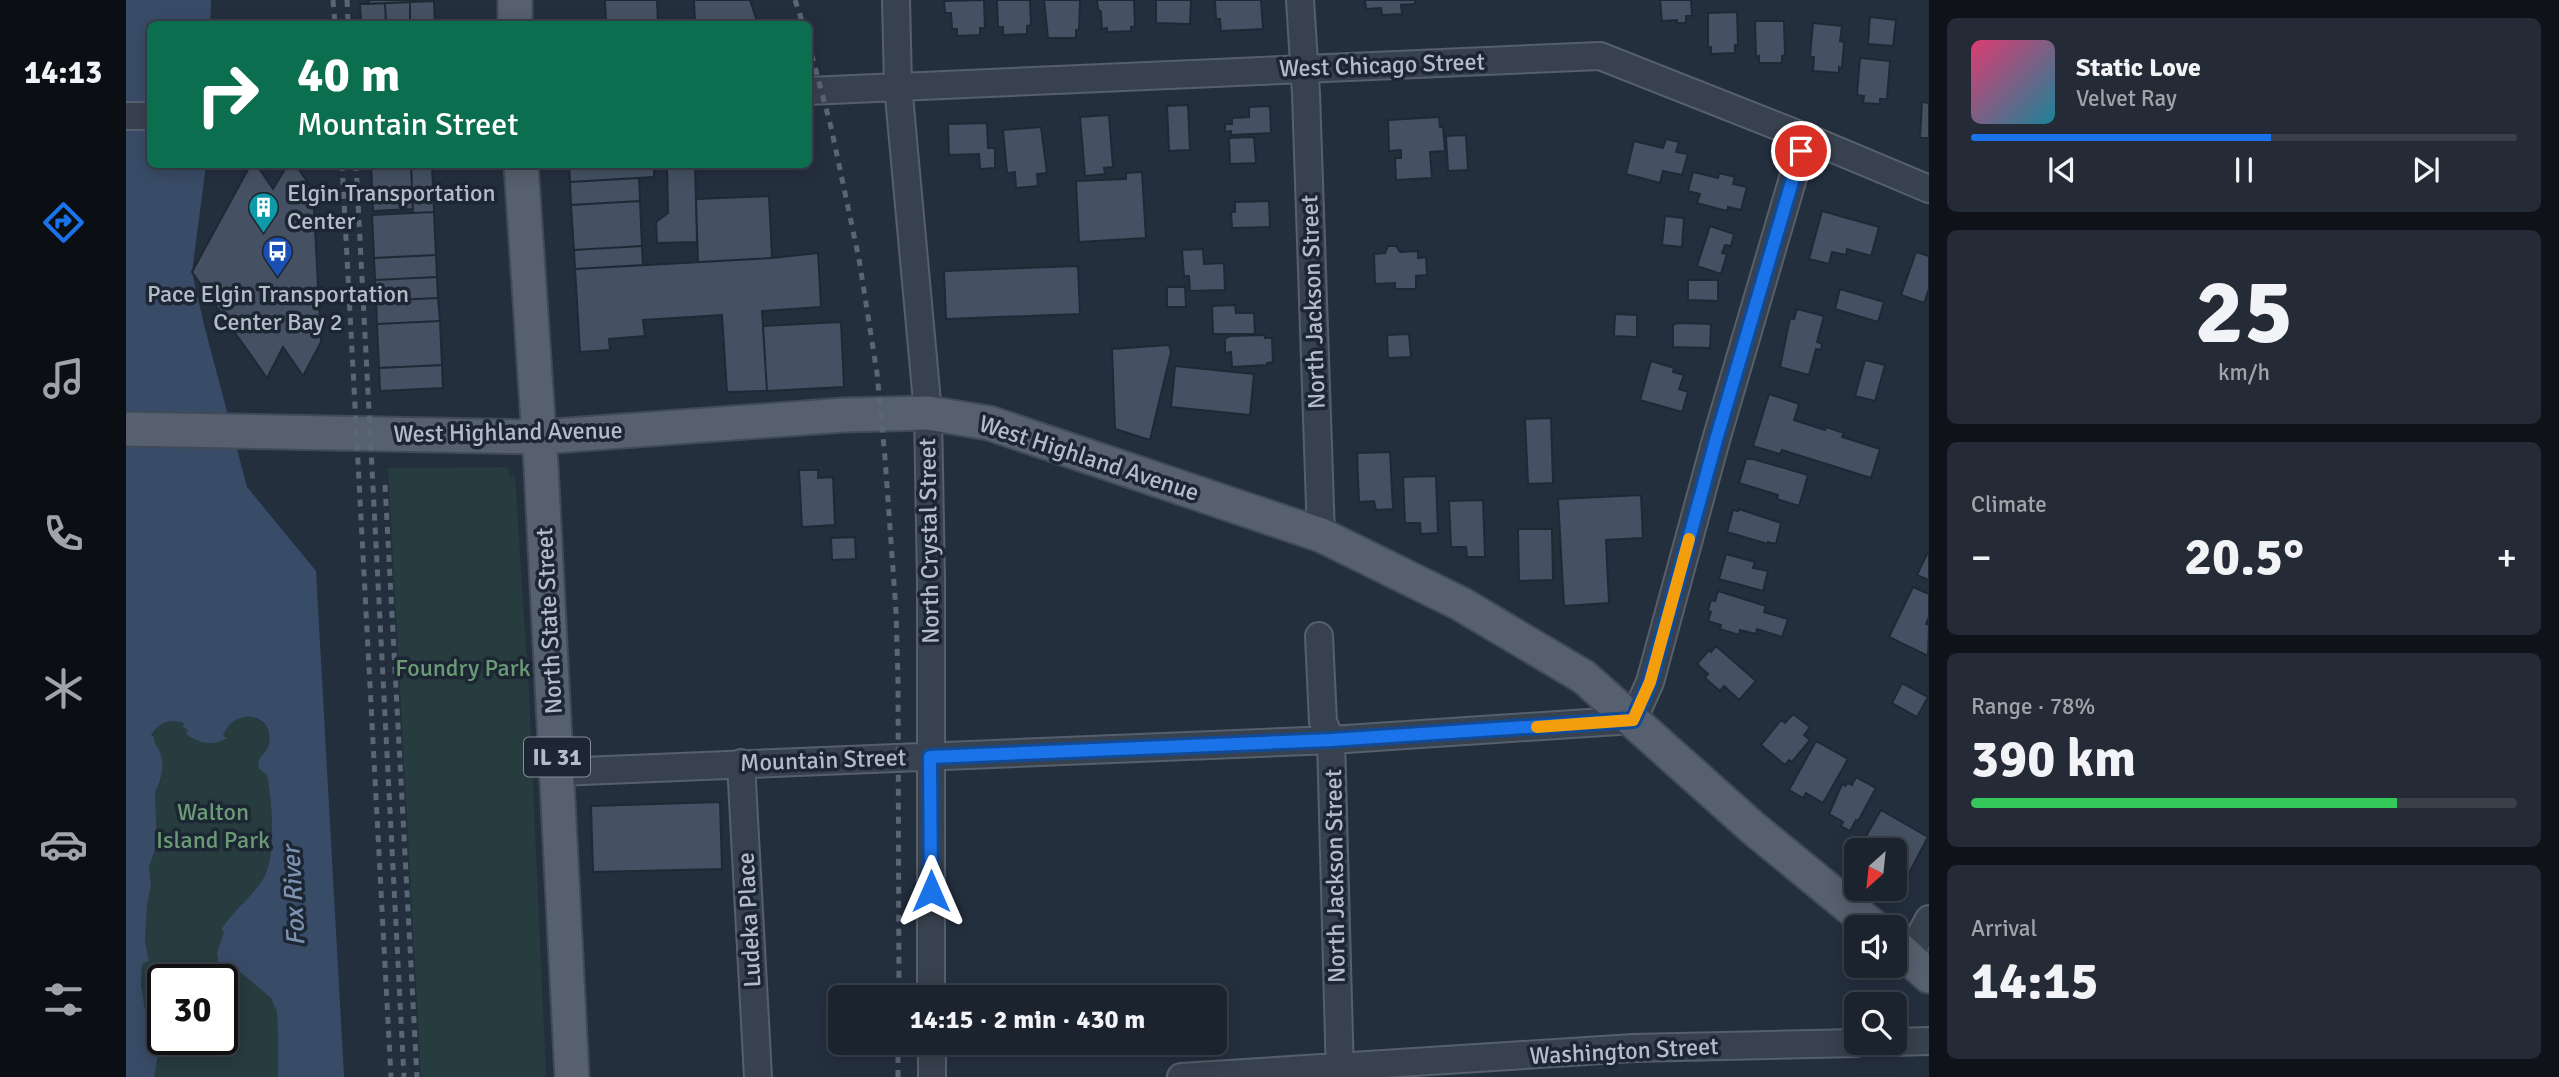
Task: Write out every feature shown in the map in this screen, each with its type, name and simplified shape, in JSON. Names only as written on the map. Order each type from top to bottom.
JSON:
[{"type":"main road","points":[[515,0],[515,21]]},
{"type":"main road","name":"North State Street","points":[[521,168],[540,437],[572,1077]]},
{"type":"main road","name":"West Highland Avenue","points":[[126,429],[540,437],[844,415],[928,413],[989,423],[1321,535],[1461,604],[1584,677],[1753,828],[1859,915]]},
{"type":"street","name":"North Crystal Street","points":[[895,0],[898,85],[928,413],[931,581],[931,985]]},
{"type":"street","name":"North Jackson Street","points":[[1300,0],[1305,69],[1321,535]]},
{"type":"street","name":"West Chicago Street","points":[[812,91],[1600,56],[1929,189]]},
{"type":"street","points":[[126,116],[147,116]]},
{"type":"street","points":[[1633,720],[1650,682],[1716,440],[1805,137]]},
{"type":"street","name":"North Jackson Street","points":[[1319,636],[1323,722],[1331,740],[1340,1072]]},
{"type":"street","name":"Mountain Street","points":[[558,772],[1331,740],[1633,720]]},
{"type":"street","name":"Ludeka Place","points":[[741,763],[758,1077]]},
{"type":"street","points":[[1911,959],[1929,919]]},
{"type":"street","points":[[1907,1042],[1929,1041]]},
{"type":"street","name":"Washington Street","points":[[1181,1077],[1340,1072],[1633,1048],[1844,1042]]},
{"type":"street","points":[[932,1055],[932,1077]]},
{"type":"green space","name":"Foundry Park","points":[[508,467],[509,476],[515,476],[529,694],[546,1077],[421,1077],[388,468]]},
{"type":"green space","name":"Walton Island Park","points":[[241,716],[259,720],[270,734],[268,748],[258,762],[259,769],[267,774],[272,812],[272,842],[267,868],[263,878],[221,930],[224,932],[217,953],[218,964],[147,964],[147,1013],[142,995],[142,963],[149,961],[145,942],[151,885],[149,867],[157,843],[155,792],[162,770],[160,756],[151,735],[161,724],[174,721],[185,723],[189,731],[186,734],[198,741],[226,738],[222,736],[230,723]]},
{"type":"green space","name":"Walton Island Park","points":[[238,972],[271,998],[277,1012],[278,1077],[154,1077],[158,1055],[238,1055]]},
{"type":"water","name":"Fox River","points":[[126,0],[211,0],[210,21],[147,21],[147,168],[206,168],[192,272],[247,487],[316,571],[344,1077],[278,1077],[277,1012],[271,998],[238,972],[238,964],[218,964],[217,953],[224,932],[221,930],[263,879],[272,843],[269,786],[267,775],[259,769],[258,762],[268,746],[269,733],[260,720],[244,717],[228,726],[223,736],[227,738],[217,742],[206,743],[191,737],[186,734],[188,731],[183,726],[184,723],[179,722],[161,724],[151,735],[160,753],[162,768],[161,779],[155,792],[157,843],[149,867],[151,885],[145,942],[149,961],[142,964],[141,985],[147,1013],[147,1055],[158,1055],[154,1077],[126,1077]]},
{"type":"building","points":[[369,0],[434,0],[434,1],[369,4]]},
{"type":"building","points":[[605,0],[657,0],[658,21],[606,21]]},
{"type":"building","points":[[694,0],[750,0],[757,21],[695,21]]},
{"type":"building","points":[[984,0],[985,28],[980,28],[980,35],[957,36],[957,29],[952,29],[951,13],[945,13],[944,1]]},
{"type":"building","points":[[997,0],[1030,0],[1031,25],[1027,26],[1027,34],[1003,35],[1003,27],[998,27]]},
{"type":"building","points":[[1044,0],[1080,0],[1079,30],[1076,30],[1076,38],[1048,38]]},
{"type":"building","points":[[1097,0],[1134,0],[1135,26],[1131,27],[1131,31],[1107,32],[1107,28],[1102,29]]},
{"type":"building","points":[[1156,0],[1191,0],[1190,24],[1156,23]]},
{"type":"building","points":[[1215,0],[1261,0],[1263,29],[1221,31],[1220,19],[1216,19]]},
{"type":"building","points":[[1365,0],[1415,0],[1415,4],[1401,5],[1402,14],[1382,15],[1381,8],[1366,9]]},
{"type":"building","points":[[1660,0],[1691,0],[1692,16],[1686,16],[1686,23],[1677,23],[1677,20],[1662,21]]},
{"type":"building","points":[[434,1],[435,21],[410,21],[410,2]]},
{"type":"building","points":[[410,2],[410,21],[386,21],[385,3]]},
{"type":"building","points":[[385,3],[386,21],[361,21],[360,4]]},
{"type":"building","points":[[1737,12],[1738,46],[1735,45],[1735,53],[1711,54],[1711,47],[1708,47],[1708,13]]},
{"type":"building","points":[[1870,17],[1896,20],[1893,46],[1868,44]]},
{"type":"building","points":[[1755,21],[1784,21],[1785,55],[1782,56],[1782,63],[1759,63],[1759,56],[1756,57]]},
{"type":"building","points":[[1813,23],[1842,26],[1840,41],[1844,42],[1842,68],[1839,67],[1839,73],[1813,71],[1814,57],[1810,57]]},
{"type":"building","points":[[1860,58],[1890,61],[1887,99],[1880,99],[1880,104],[1863,103],[1864,96],[1857,95]]},
{"type":"building","points":[[1922,102],[1929,103],[1929,138],[1920,138]]},
{"type":"building","points":[[1188,105],[1190,150],[1169,151],[1167,106]]},
{"type":"building","points":[[1270,106],[1271,133],[1231,135],[1231,131],[1225,132],[1225,124],[1232,124],[1232,118],[1249,117],[1249,107]]},
{"type":"building","points":[[1109,115],[1113,167],[1104,168],[1105,174],[1085,176],[1080,117]]},
{"type":"building","points":[[1439,117],[1440,127],[1443,127],[1445,151],[1430,152],[1432,178],[1396,180],[1395,158],[1401,158],[1401,150],[1389,151],[1388,120]]},
{"type":"building","points":[[987,123],[988,148],[995,148],[995,168],[980,169],[979,154],[949,155],[948,124]]},
{"type":"building","points":[[1041,127],[1047,173],[1037,174],[1038,186],[1016,188],[1015,172],[1007,173],[1003,130]]},
{"type":"building","points":[[1466,135],[1468,170],[1448,171],[1446,136]]},
{"type":"building","points":[[1254,137],[1256,163],[1230,164],[1229,138]]},
{"type":"building","points":[[1666,139],[1679,142],[1676,152],[1688,154],[1682,175],[1663,171],[1660,183],[1626,174],[1634,141],[1663,148]]},
{"type":"building","name":"Elgin Transportation Center","points":[[249,168],[259,168],[273,189],[286,168],[298,168],[313,190],[321,342],[303,376],[283,347],[267,378],[192,272]]},
{"type":"building","points":[[371,168],[411,168],[413,209],[373,211]]},
{"type":"building","points":[[411,168],[432,168],[434,212],[413,213]]},
{"type":"building","points":[[569,168],[654,168],[654,177],[570,182]]},
{"type":"building","points":[[667,168],[695,168],[697,242],[657,243],[656,222],[668,213]]},
{"type":"building","points":[[1142,172],[1146,238],[1079,242],[1076,181],[1126,179],[1126,173]]},
{"type":"building","points":[[1693,172],[1718,178],[1719,173],[1735,177],[1733,184],[1747,187],[1741,210],[1728,207],[1727,211],[1697,203],[1700,194],[1688,191]]},
{"type":"building","points":[[639,178],[640,201],[571,205],[570,182]]},
{"type":"building","points":[[769,196],[772,258],[698,262],[696,199]]},
{"type":"building","points":[[640,201],[642,246],[574,250],[571,205]]},
{"type":"building","points":[[1269,201],[1270,227],[1232,228],[1231,212],[1235,212],[1235,202]]},
{"type":"building","points":[[1822,211],[1879,227],[1871,256],[1847,249],[1846,255],[1832,252],[1829,264],[1809,259]]},
{"type":"building","points":[[434,212],[436,255],[374,258],[372,215]]},
{"type":"building","points":[[1665,216],[1684,218],[1682,247],[1662,245]]},
{"type":"building","points":[[1710,226],[1734,234],[1731,246],[1725,245],[1722,253],[1727,254],[1721,274],[1697,266]]},
{"type":"building","points":[[642,246],[643,265],[575,269],[574,250]]},
{"type":"building","points":[[1388,246],[1396,246],[1400,252],[1418,251],[1418,258],[1426,257],[1427,275],[1416,276],[1416,289],[1395,289],[1395,283],[1375,284],[1374,254],[1385,253]]},
{"type":"building","points":[[1203,249],[1204,264],[1224,263],[1225,290],[1190,291],[1189,276],[1184,276],[1182,250]]},
{"type":"building","points":[[1916,252],[1929,256],[1929,289],[1924,303],[1901,295]]},
{"type":"building","points":[[818,253],[821,307],[762,311],[767,391],[727,392],[722,315],[643,320],[645,336],[609,339],[610,350],[580,352],[575,269]]},
{"type":"building","points":[[436,255],[437,277],[375,280],[374,258]]},
{"type":"building","points":[[1078,266],[1080,314],[946,319],[944,271]]},
{"type":"building","points":[[437,277],[438,298],[376,301],[375,280]]},
{"type":"building","points":[[1688,280],[1718,280],[1718,301],[1688,300]]},
{"type":"building","points":[[1167,287],[1185,287],[1186,307],[1167,307]]},
{"type":"building","points":[[1840,289],[1884,302],[1878,322],[1835,309]]},
{"type":"building","points":[[438,298],[440,321],[377,324],[376,301]]},
{"type":"building","points":[[1235,305],[1236,313],[1254,313],[1255,334],[1213,334],[1212,306]]},
{"type":"building","points":[[1797,309],[1824,316],[1817,342],[1822,344],[1821,350],[1816,349],[1809,375],[1780,367],[1790,318],[1794,319]]},
{"type":"building","points":[[1615,314],[1637,315],[1637,337],[1614,336]]},
{"type":"building","points":[[440,321],[442,365],[379,368],[377,324]]},
{"type":"building","points":[[841,322],[844,387],[767,391],[763,326]]},
{"type":"building","points":[[1711,324],[1710,348],[1673,347],[1673,325]]},
{"type":"building","points":[[1409,334],[1411,357],[1388,358],[1387,335]]},
{"type":"building","points":[[1265,335],[1265,338],[1272,338],[1273,362],[1267,365],[1232,367],[1231,352],[1225,353],[1225,339],[1230,336]]},
{"type":"building","points":[[1169,345],[1171,352],[1150,440],[1115,429],[1112,349]]},
{"type":"building","points":[[1865,360],[1885,365],[1875,401],[1855,396]]},
{"type":"building","points":[[1651,361],[1674,368],[1673,372],[1684,375],[1679,389],[1688,392],[1682,412],[1640,400]]},
{"type":"building","points":[[442,365],[443,388],[380,391],[379,368]]},
{"type":"building","points":[[1175,366],[1254,374],[1250,415],[1171,407]]},
{"type":"building","points":[[1769,394],[1799,404],[1794,420],[1844,433],[1842,437],[1880,449],[1871,478],[1782,450],[1780,454],[1753,446]]},
{"type":"building","points":[[1551,418],[1553,483],[1528,484],[1525,419]]},
{"type":"building","points":[[1390,452],[1393,509],[1376,510],[1374,501],[1359,502],[1357,453]]},
{"type":"building","points":[[1746,459],[1808,475],[1799,506],[1777,499],[1778,495],[1739,483]]},
{"type":"building","points":[[799,470],[818,470],[818,478],[833,477],[835,525],[802,527]]},
{"type":"building","points":[[1436,476],[1438,533],[1421,534],[1420,523],[1405,523],[1403,477]]},
{"type":"building","points":[[1641,495],[1643,538],[1606,540],[1609,603],[1564,606],[1558,499]]},
{"type":"building","points":[[1483,500],[1485,557],[1467,557],[1466,547],[1451,547],[1449,501]]},
{"type":"building","points":[[1739,509],[1781,523],[1776,544],[1727,532],[1733,510]]},
{"type":"building","points":[[1518,529],[1552,529],[1553,580],[1519,581]]},
{"type":"building","points":[[855,537],[856,559],[832,560],[831,538]]},
{"type":"building","points":[[1929,550],[1929,580],[1917,575]]},
{"type":"building","points":[[1726,554],[1755,562],[1753,568],[1768,571],[1763,591],[1719,579]]},
{"type":"building","points":[[1913,587],[1929,594],[1929,617],[1926,624],[1929,625],[1928,656],[1889,637]]},
{"type":"building","points":[[1718,591],[1766,606],[1764,612],[1788,619],[1782,637],[1757,629],[1756,634],[1740,630],[1739,635],[1720,629],[1721,625],[1708,621],[1711,600],[1715,601]]},
{"type":"building","points":[[1716,646],[1756,681],[1739,700],[1724,686],[1720,691],[1705,678],[1708,674],[1697,664]]},
{"type":"building","points":[[1902,683],[1928,697],[1917,717],[1892,703]]},
{"type":"building","points":[[1793,714],[1810,727],[1804,735],[1810,740],[1792,762],[1789,760],[1785,765],[1761,745],[1781,720],[1785,723]]},
{"type":"building","points":[[1816,741],[1848,759],[1823,803],[1806,793],[1803,798],[1789,790]]},
{"type":"building","points":[[1856,777],[1876,788],[1850,831],[1841,826],[1843,822],[1829,814],[1842,784],[1852,785]]},
{"type":"building","points":[[720,802],[722,869],[593,872],[591,806]]},
{"type":"building","points":[[1881,810],[1928,837],[1908,875],[1908,838],[1865,838]]},
{"type":"railway","points":[[333,0],[335,21]]},
{"type":"railway","points":[[347,0],[348,21]]},
{"type":"railway","points":[[795,0],[802,21]]},
{"type":"railway","points":[[812,56],[831,127],[859,259],[877,373],[885,458],[898,680],[899,985]]},
{"type":"railway","points":[[342,168],[391,1077]]},
{"type":"railway","points":[[356,168],[404,1077]]},
{"type":"railway","points":[[385,485],[417,1077]]},
{"type":"railway","points":[[898,1055],[898,1077]]},
{"type":"slow traffic","points":[[1537,727],[1633,720],[1650,682],[1689,539]]},
{"type":"place","name":"Elgin Transportation Center","points":[[264,234]]},
{"type":"place","name":"Pace Elgin Transportation Center Bay 2","points":[[278,279]]},
{"type":"route","points":[[931,891],[930,757],[1331,740],[1633,720],[1650,682],[1716,440],[1801,151]]}]
